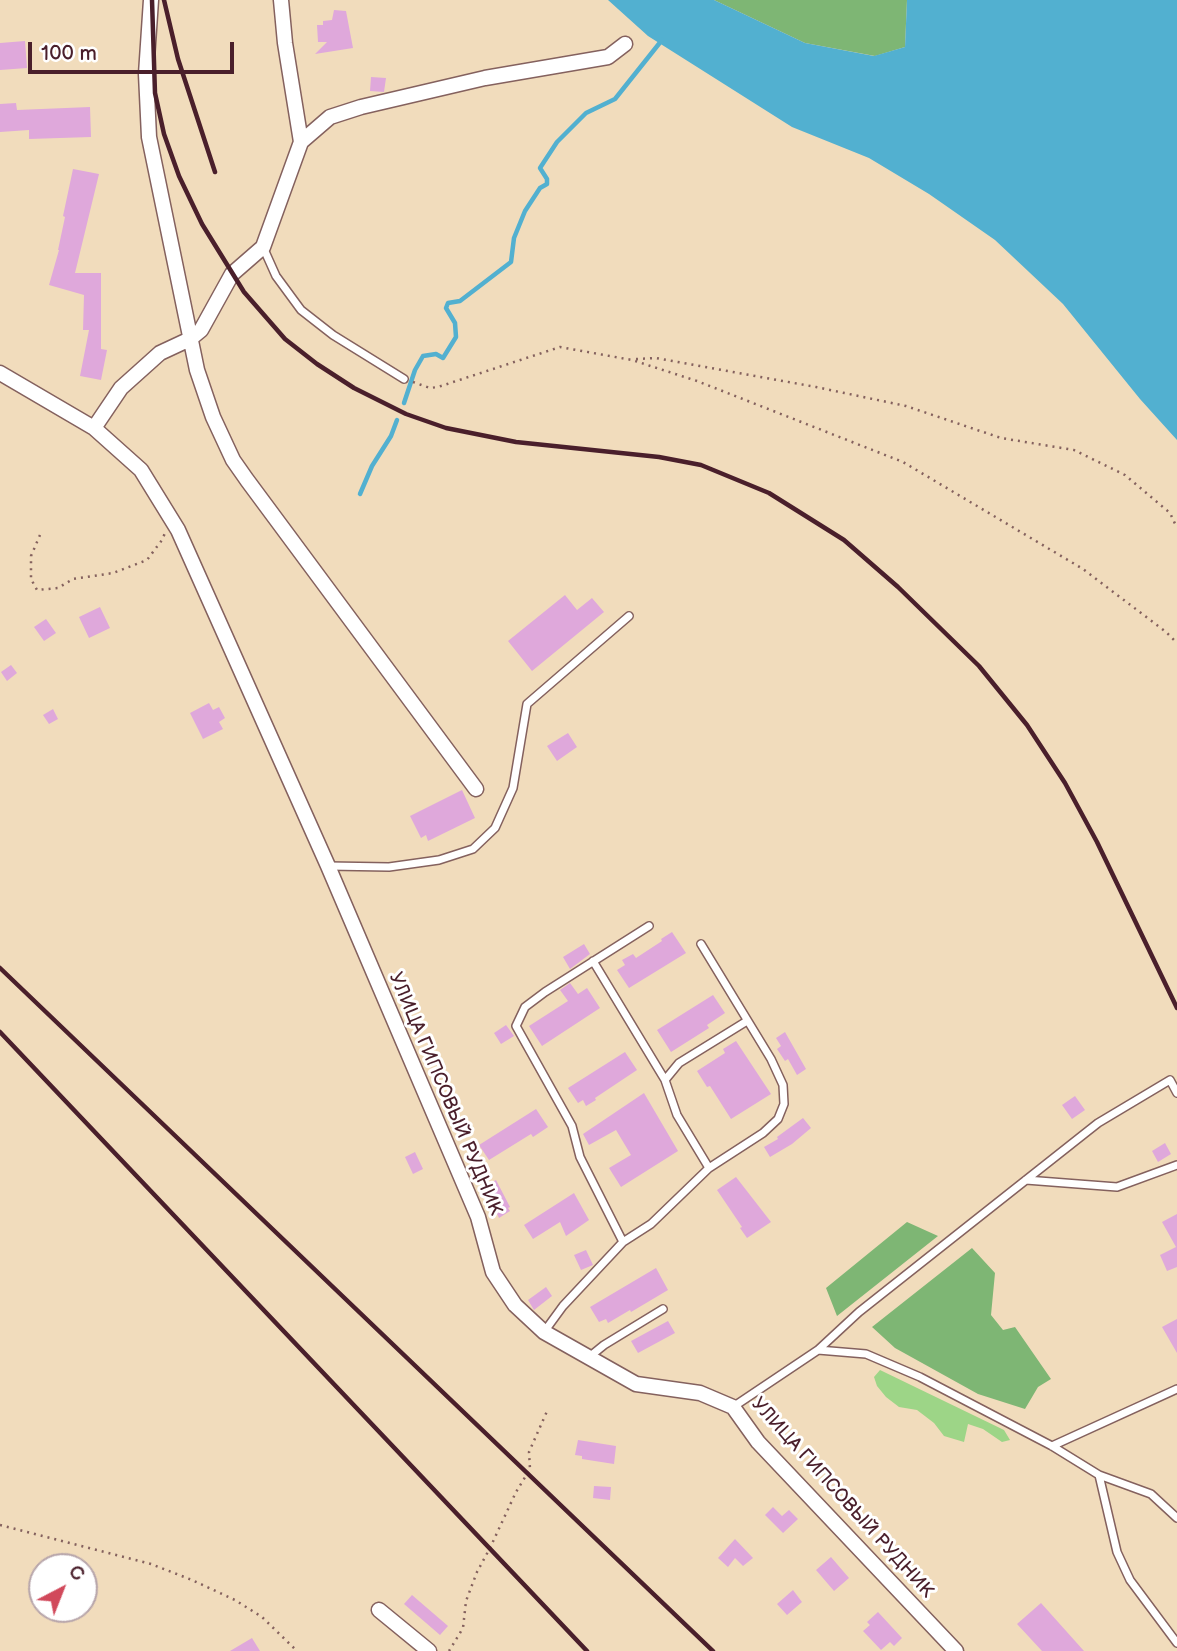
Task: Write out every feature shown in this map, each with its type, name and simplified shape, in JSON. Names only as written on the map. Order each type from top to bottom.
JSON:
[{"type":"street","points":[[151,0],[146,74],[149,137],[190,339],[204,393],[233,460],[476,789]]},
{"type":"street","points":[[94,428],[121,388],[159,353],[190,339],[201,330],[232,274],[263,247],[301,142],[281,0]]},
{"type":"street","points":[[301,142],[330,117],[361,107],[485,78],[608,57],[625,44]]},
{"type":"street","name":"УЛИЦА ГИПСОВЫЙ РУДНИК","points":[[0,373],[94,428],[141,470],[178,530],[328,866],[478,1217],[493,1272],[516,1305],[544,1332],[587,1359],[636,1384],[700,1393],[733,1407],[758,1442],[957,1651]]},
{"type":"street","points":[[379,1610],[429,1651]]},
{"type":"lane","points":[[263,247],[276,276],[301,310],[333,335],[404,379]]},
{"type":"lane","points":[[328,866],[388,867],[439,860],[473,849],[495,828],[513,788],[527,704],[629,616]]},
{"type":"lane","points":[[623,1242],[580,1157],[572,1126],[516,1026],[525,1007],[649,926]]},
{"type":"lane","points":[[544,1332],[563,1307],[623,1242],[651,1224],[709,1168],[763,1133],[778,1119],[784,1104],[783,1085],[771,1059],[701,944]]},
{"type":"lane","points":[[593,961],[665,1080],[677,1115],[709,1168]]},
{"type":"lane","points":[[665,1080],[679,1063],[747,1021]]},
{"type":"lane","points":[[733,1407],[818,1350],[859,1312],[1098,1123],[1170,1080],[1177,1093]]},
{"type":"lane","points":[[1026,1180],[1116,1187],[1177,1166]]},
{"type":"lane","points":[[587,1359],[604,1345],[663,1309]]},
{"type":"lane","points":[[818,1350],[866,1354],[920,1377],[1052,1446],[1098,1475],[1151,1494],[1177,1518]]},
{"type":"lane","points":[[1052,1446],[1177,1388]]},
{"type":"lane","points":[[1098,1475],[1117,1552],[1130,1580],[1177,1643]]},
{"type":"path","points":[[404,379],[430,388],[438,387],[560,347],[632,360],[697,381],[903,462],[1083,569],[1177,643]]},
{"type":"path","points":[[632,360],[656,358],[762,375],[906,406],[1001,439],[1074,450],[1125,475],[1170,513],[1177,528]]},
{"type":"path","points":[[40,535],[31,556],[31,579],[37,590],[58,588],[73,579],[113,573],[147,560],[162,540],[170,517]]},
{"type":"path","points":[[449,1651],[463,1628],[466,1601],[477,1572],[530,1469],[530,1452],[548,1409]]},
{"type":"path","points":[[0,1525],[151,1564],[192,1580],[235,1600],[262,1617],[297,1651]]},
{"type":"green space","points":[[714,0],[907,0],[905,47],[875,56],[805,43]]},
{"type":"green space","points":[[907,1222],[938,1236],[837,1316],[826,1288]]},
{"type":"green space","points":[[972,1248],[995,1273],[991,1315],[1003,1330],[1015,1327],[1051,1379],[1038,1387],[1025,1409],[978,1394],[895,1348],[872,1327]]},
{"type":"green space","points":[[880,1370],[1004,1430],[1010,1440],[1002,1442],[983,1429],[968,1424],[964,1442],[944,1436],[934,1423],[917,1410],[899,1407],[886,1397],[874,1377]]},
{"type":"water","points":[[608,0],[714,0],[805,43],[874,56],[905,47],[907,0],[1177,0],[1177,440],[1063,304],[995,240],[929,194],[869,158],[792,127],[648,36]]},
{"type":"building","points":[[334,10],[346,11],[353,48],[315,54],[327,42],[318,42],[317,25],[332,20]]},
{"type":"building","points":[[25,41],[27,68],[0,70],[0,43]]},
{"type":"building","points":[[371,77],[386,78],[384,92],[370,91]]},
{"type":"building","points":[[16,103],[17,110],[90,107],[91,137],[29,139],[29,130],[0,132],[0,104]]},
{"type":"building","points":[[73,169],[99,174],[75,273],[101,273],[101,349],[107,350],[101,380],[80,376],[89,330],[83,330],[84,295],[49,285],[59,250]]},
{"type":"building","points":[[565,595],[577,610],[592,598],[604,612],[532,671],[508,641]]},
{"type":"building","points":[[100,607],[110,628],[89,638],[79,617]]},
{"type":"building","points":[[46,619],[56,633],[44,641],[34,627]]},
{"type":"building","points":[[11,665],[17,673],[7,681],[1,672]]},
{"type":"building","points":[[209,703],[213,710],[219,707],[225,718],[219,722],[223,729],[203,739],[190,713]]},
{"type":"building","points":[[53,709],[58,719],[49,724],[43,715]]},
{"type":"building","points":[[568,733],[577,747],[557,761],[547,746]]},
{"type":"building","points":[[462,790],[475,818],[428,841],[426,835],[421,838],[410,816]]},
{"type":"building","points":[[672,932],[686,953],[629,988],[617,970],[625,965],[622,960],[633,954],[636,958]]},
{"type":"building","points":[[584,944],[590,954],[570,969],[563,957]]},
{"type":"building","points":[[570,983],[578,994],[587,988],[600,1008],[542,1046],[529,1026],[568,1001],[560,990]]},
{"type":"building","points":[[713,995],[725,1013],[707,1025],[709,1028],[671,1052],[657,1030]]},
{"type":"building","points":[[506,1025],[514,1036],[501,1044],[494,1033]]},
{"type":"building","points":[[785,1032],[806,1069],[797,1075],[788,1059],[785,1061],[777,1049],[781,1046],[776,1038]]},
{"type":"building","points":[[736,1041],[771,1094],[731,1119],[697,1071],[725,1053],[723,1049]]},
{"type":"building","points":[[625,1052],[637,1070],[586,1106],[583,1100],[578,1103],[568,1088]]},
{"type":"building","points":[[644,1093],[678,1151],[621,1187],[609,1168],[631,1155],[616,1130],[589,1145],[583,1134]]},
{"type":"building","points":[[1075,1096],[1085,1110],[1072,1119],[1062,1105]]},
{"type":"building","points":[[536,1109],[548,1127],[533,1137],[531,1134],[489,1160],[479,1145]]},
{"type":"building","points":[[803,1118],[811,1128],[770,1157],[764,1147]]},
{"type":"building","points":[[1165,1143],[1171,1154],[1158,1162],[1152,1151]]},
{"type":"building","points":[[415,1152],[423,1169],[413,1174],[405,1157]]},
{"type":"building","points":[[736,1177],[771,1222],[747,1238],[717,1190]]},
{"type":"building","points":[[496,1180],[510,1207],[510,1211],[499,1218],[484,1186]]},
{"type":"building","points":[[574,1193],[589,1220],[566,1236],[560,1222],[533,1239],[524,1225]]},
{"type":"building","points":[[1177,1214],[1177,1267],[1167,1271],[1160,1255],[1176,1247],[1162,1222]]},
{"type":"building","points":[[586,1250],[593,1265],[581,1270],[574,1255]]},
{"type":"building","points":[[656,1268],[668,1290],[608,1323],[606,1319],[599,1322],[590,1307]]},
{"type":"building","points":[[546,1287],[552,1296],[534,1310],[528,1300]]},
{"type":"building","points":[[1177,1319],[1177,1353],[1162,1327]]},
{"type":"building","points":[[668,1321],[675,1333],[638,1353],[631,1341]]},
{"type":"building","points":[[578,1440],[616,1446],[614,1464],[582,1459],[582,1456],[575,1455]]},
{"type":"building","points":[[594,1486],[611,1487],[610,1500],[593,1498]]},
{"type":"building","points":[[773,1507],[782,1516],[789,1510],[798,1519],[783,1533],[765,1515]]},
{"type":"building","points":[[735,1539],[753,1558],[743,1566],[735,1558],[728,1567],[718,1558]]},
{"type":"building","points":[[831,1557],[849,1578],[834,1591],[816,1570]]},
{"type":"building","points":[[793,1590],[802,1602],[787,1615],[777,1604]]},
{"type":"building","points":[[412,1595],[448,1626],[440,1635],[404,1604]]},
{"type":"building","points":[[1041,1603],[1084,1651],[1042,1651],[1017,1624]]},
{"type":"building","points":[[878,1612],[902,1638],[894,1646],[890,1642],[881,1650],[863,1631],[870,1625],[867,1622]]},
{"type":"building","points":[[252,1638],[260,1651],[230,1651]]},
{"type":"waterway","points":[[404,403],[415,370],[423,356],[436,354],[443,358],[456,337],[455,323],[446,308],[448,303],[460,301],[511,262],[514,238],[525,211],[540,188],[547,184],[540,168],[557,142],[586,113],[615,99],[662,40]]},
{"type":"waterway","points":[[360,494],[397,420]]},
{"type":"railway","points":[[152,0],[155,93],[164,134],[179,176],[202,224],[244,292],[285,339],[354,388],[406,414],[446,428],[516,442],[659,457],[701,465],[769,493],[844,540],[898,587],[979,666],[1027,725],[1065,783],[1097,842],[1177,1008]]},
{"type":"railway","points":[[164,0],[178,59],[215,172]]},
{"type":"railway","points":[[0,968],[713,1651]]},
{"type":"railway","points":[[0,1032],[587,1651]]}]
